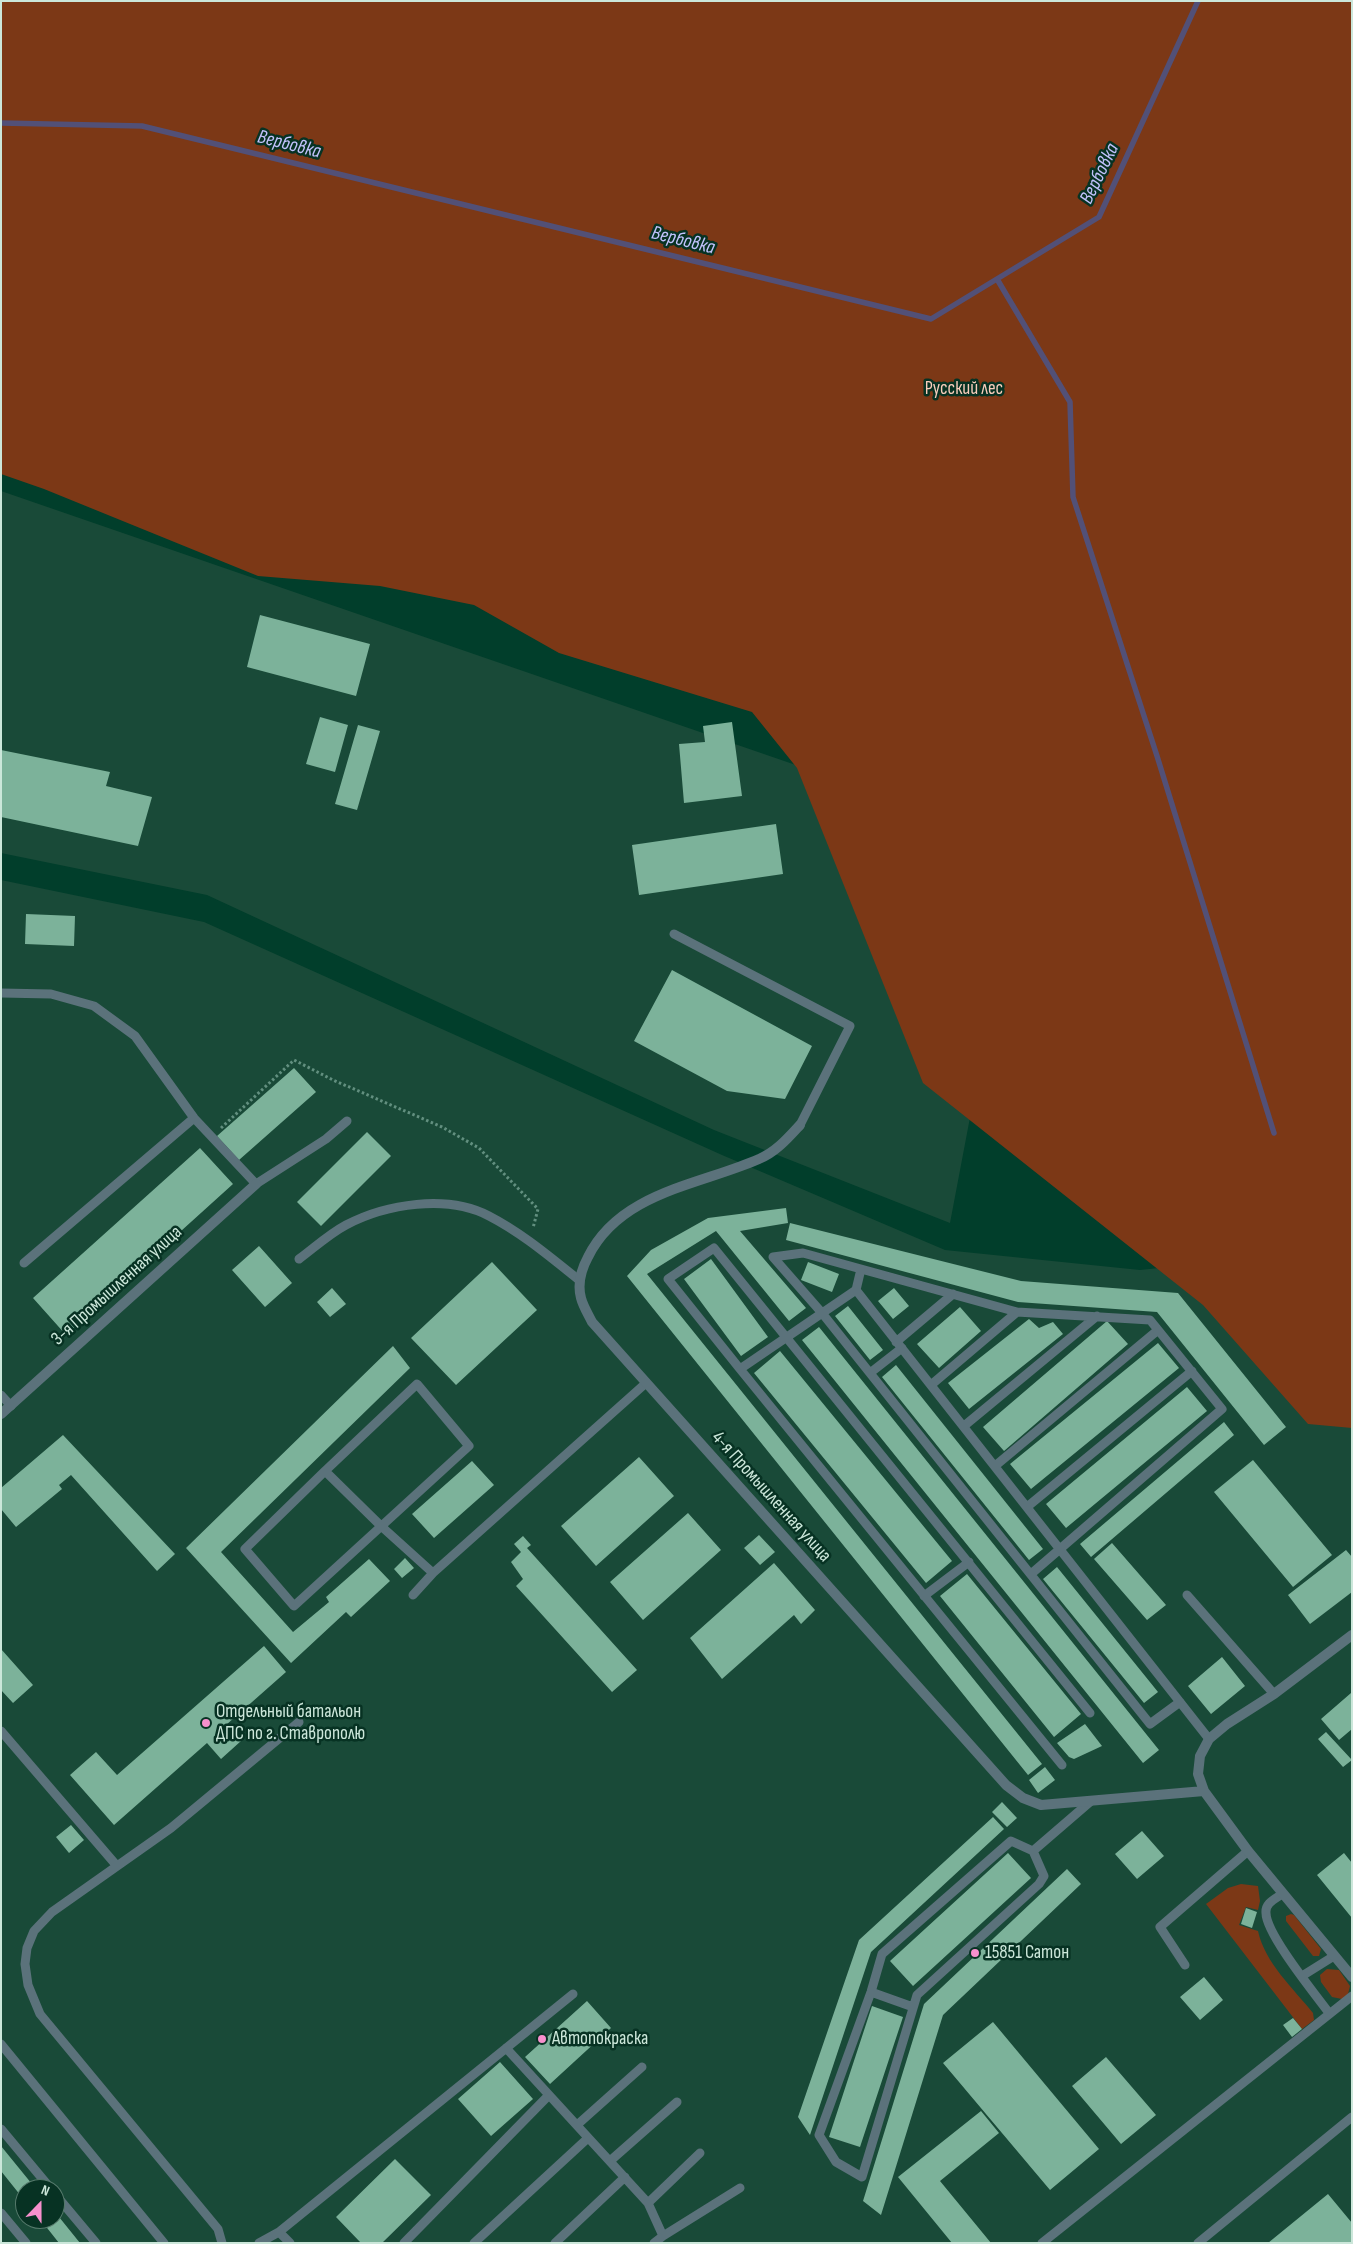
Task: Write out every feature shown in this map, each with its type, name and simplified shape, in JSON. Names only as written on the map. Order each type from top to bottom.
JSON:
[{"type":"street","points":[[579,1280],[591,1250],[603,1234],[645,1202],[676,1187],[760,1159],[780,1146],[800,1125]]},
{"type":"street","name":"3-я Промышленная улица","points":[[1,1414],[256,1184]]},
{"type":"street","name":"4-я Промышленная улица","points":[[579,1280],[581,1297],[592,1322],[1006,1785],[1023,1798],[1041,1805],[1204,1791]]},
{"type":"street","points":[[1352,1636],[1274,1694],[1227,1724],[1209,1739],[1200,1756],[1198,1774],[1204,1791],[1248,1851],[1352,1977]]},
{"type":"lane","points":[[674,934],[850,1026],[800,1125]]},
{"type":"lane","points":[[1,993],[51,994],[94,1006],[135,1036],[194,1118],[256,1184],[326,1139],[347,1121]]},
{"type":"lane","points":[[24,1263],[194,1118]]},
{"type":"lane","points":[[299,1259],[346,1226],[385,1209],[423,1203],[457,1206],[487,1215],[529,1240],[579,1280]]},
{"type":"lane","points":[[1062,1765],[668,1279],[714,1248],[1090,1713]]},
{"type":"lane","points":[[1031,1574],[1222,1409],[1150,1320],[1017,1312],[803,1253],[773,1257],[822,1313],[1150,1724],[1180,1702]]},
{"type":"lane","points":[[740,1369],[856,1290],[860,1270]]},
{"type":"lane","points":[[856,1290],[1209,1739]]},
{"type":"lane","points":[[870,1373],[953,1294]]},
{"type":"lane","points":[[931,1385],[1017,1312]]},
{"type":"lane","points":[[964,1426],[1097,1316]]},
{"type":"lane","points":[[995,1466],[1158,1330]]},
{"type":"lane","points":[[1027,1507],[1192,1372]]},
{"type":"lane","points":[[417,1384],[469,1446],[381,1526],[294,1606],[245,1549],[417,1384]]},
{"type":"lane","points":[[413,1595],[433,1573],[646,1384]]},
{"type":"lane","points":[[1,1395],[11,1406]]},
{"type":"lane","points":[[325,1471],[381,1526],[433,1573]]},
{"type":"lane","points":[[924,1596],[969,1562]]},
{"type":"lane","points":[[1187,1595],[1274,1694]]},
{"type":"lane","points":[[222,2243],[218,2229],[40,2014],[28,1984],[24,1964],[27,1948],[34,1931],[52,1912],[171,1828],[299,1722]]},
{"type":"lane","points":[[1,1731],[117,1866]]},
{"type":"lane","points":[[1033,1851],[1091,1800]]},
{"type":"lane","points":[[1011,1840],[1033,1851],[1044,1876],[1039,1884],[917,1995],[862,2177],[836,2162],[818,2135],[870,1992],[882,1954],[1011,1840]]},
{"type":"lane","points":[[1185,1965],[1160,1927],[1248,1851]]},
{"type":"lane","points":[[1282,1894],[1269,1903],[1266,1912],[1271,1930],[1329,2014]]},
{"type":"lane","points":[[1302,1976],[1334,1956]]},
{"type":"lane","points":[[870,1992],[913,2007]]},
{"type":"lane","points":[[259,2243],[279,2232],[573,1994]]},
{"type":"lane","points":[[1042,2243],[1352,1996]]},
{"type":"lane","points":[[1,2044],[164,2243]]},
{"type":"lane","points":[[506,2048],[648,2202],[663,2236]]},
{"type":"lane","points":[[577,2125],[642,2067]]},
{"type":"lane","points":[[404,2243],[549,2095]]},
{"type":"lane","points":[[610,2161],[676,2102]]},
{"type":"lane","points":[[1198,2243],[1352,2117]]},
{"type":"lane","points":[[1,2129],[43,2179]]},
{"type":"lane","points":[[474,2243],[588,2138]]},
{"type":"lane","points":[[648,2202],[700,2153]]},
{"type":"lane","points":[[554,2243],[625,2177]]},
{"type":"lane","points":[[654,2243],[740,2188]]},
{"type":"lane","points":[[65,2206],[96,2243]]},
{"type":"lane","points":[[1,2213],[26,2243]]},
{"type":"lane","points":[[279,2232],[290,2243]]},
{"type":"path","points":[[212,1137],[294,1060],[332,1080],[442,1127],[479,1148],[538,1209],[529,1240]]},
{"type":"shaded area","points":[[1,491],[1022,843],[950,1223],[714,1130],[207,895],[1,853]]},
{"type":"shaded area","points":[[1,880],[204,922],[722,1155],[945,1250],[1140,1270],[1352,1248],[1352,2243],[1,2243]]},
{"type":"green space","name":"Русский лес","points":[[1,1],[1352,1],[1352,1428],[1308,1424],[1203,1305],[923,1083],[797,768],[752,712],[559,653],[474,605],[380,586],[258,576],[44,489],[1,474]]},
{"type":"green space","points":[[1241,1884],[1258,1886],[1260,1901],[1258,1910],[1246,1907],[1239,1925],[1258,1931],[1273,1964],[1313,2013],[1314,2020],[1302,2029],[1206,1904],[1228,1888]]},
{"type":"green space","points":[[1294,1915],[1321,1949],[1319,1956],[1313,1956],[1286,1921],[1286,1916]]},
{"type":"green space","points":[[1327,1969],[1339,1970],[1350,1986],[1348,1994],[1342,1999],[1332,1997],[1321,1982],[1320,1975]]},
{"type":"building","points":[[260,615],[370,644],[356,696],[247,667]]},
{"type":"building","points":[[320,717],[348,725],[335,772],[306,764]]},
{"type":"building","points":[[732,722],[742,796],[684,803],[679,744],[705,742],[703,726]]},
{"type":"building","points":[[358,725],[380,731],[357,810],[335,804]]},
{"type":"building","points":[[1,750],[110,772],[106,786],[152,797],[138,846],[1,817]]},
{"type":"building","points":[[776,824],[783,874],[639,895],[632,845]]},
{"type":"building","points":[[26,914],[75,916],[74,946],[25,944]]},
{"type":"building","points":[[672,970],[812,1046],[785,1099],[727,1091],[634,1041]]},
{"type":"building","points":[[294,1068],[316,1092],[239,1160],[217,1136]]},
{"type":"building","points":[[367,1132],[391,1156],[321,1226],[297,1202]]},
{"type":"building","points":[[200,1148],[233,1184],[66,1335],[33,1298]]},
{"type":"building","points":[[786,1208],[788,1223],[740,1231],[806,1308],[789,1321],[716,1231],[647,1274],[1042,1764],[1028,1775],[627,1276],[651,1250],[708,1218]]},
{"type":"building","points":[[790,1223],[1021,1281],[1178,1293],[1286,1427],[1264,1445],[1157,1312],[1018,1302],[786,1240]]},
{"type":"building","points":[[259,1246],[292,1283],[265,1307],[232,1270]]},
{"type":"building","points":[[711,1259],[768,1337],[741,1356],[684,1279]]},
{"type":"building","points":[[492,1262],[537,1310],[456,1385],[411,1338]]},
{"type":"building","points":[[808,1262],[839,1274],[832,1292],[801,1280]]},
{"type":"building","points":[[332,1288],[346,1304],[330,1317],[317,1302]]},
{"type":"building","points":[[894,1288],[909,1306],[893,1319],[878,1301]]},
{"type":"building","points":[[848,1306],[883,1350],[870,1360],[835,1316]]},
{"type":"building","points":[[960,1307],[981,1331],[939,1368],[917,1344]]},
{"type":"building","points":[[1029,1319],[1039,1328],[1053,1322],[1063,1334],[969,1409],[948,1383]]},
{"type":"building","points":[[1107,1321],[1128,1344],[1004,1451],[983,1427]]},
{"type":"building","points":[[819,1327],[1159,1750],[1143,1763],[802,1340]]},
{"type":"building","points":[[1158,1343],[1179,1368],[1031,1489],[1010,1464]]},
{"type":"building","points":[[393,1346],[410,1368],[221,1552],[293,1632],[329,1602],[326,1597],[369,1559],[390,1581],[351,1617],[346,1612],[291,1663],[186,1548]]},
{"type":"building","points":[[780,1351],[952,1561],[926,1583],[754,1373]]},
{"type":"building","points":[[896,1365],[1043,1549],[1029,1560],[882,1377]]},
{"type":"building","points":[[1187,1387],[1207,1411],[1066,1528],[1046,1504]]},
{"type":"building","points":[[1224,1422],[1234,1435],[1091,1557],[1080,1544]]},
{"type":"building","points":[[63,1435],[175,1554],[157,1571],[71,1475],[59,1485],[62,1489],[16,1527],[1,1509],[1,1488]]},
{"type":"building","points":[[639,1457],[674,1496],[596,1566],[561,1526]]},
{"type":"building","points":[[1253,1460],[1332,1555],[1293,1587],[1214,1492]]},
{"type":"building","points":[[472,1461],[494,1485],[434,1538],[412,1514]]},
{"type":"building","points":[[688,1513],[721,1550],[643,1620],[610,1582]]},
{"type":"building","points":[[759,1535],[775,1552],[760,1565],[744,1548]]},
{"type":"building","points":[[523,1536],[531,1545],[527,1548],[637,1670],[612,1692],[516,1586],[523,1579],[511,1562],[521,1552],[514,1544]]},
{"type":"building","points":[[1112,1543],[1166,1605],[1147,1620],[1094,1559]]},
{"type":"building","points":[[1346,1550],[1352,1557],[1352,1592],[1310,1624],[1288,1595]]},
{"type":"building","points":[[405,1558],[414,1568],[402,1578],[394,1569]]},
{"type":"building","points":[[774,1563],[815,1610],[801,1624],[794,1615],[722,1679],[690,1638]]},
{"type":"building","points":[[1057,1567],[1158,1692],[1144,1703],[1043,1579]]},
{"type":"building","points":[[967,1574],[1081,1714],[1054,1737],[940,1596]]},
{"type":"building","points":[[264,1646],[286,1672],[226,1725],[241,1741],[221,1759],[207,1743],[114,1825],[70,1775],[96,1752],[117,1775]]},
{"type":"building","points":[[1,1649],[33,1685],[13,1703],[1,1690]]},
{"type":"building","points":[[1222,1657],[1245,1686],[1211,1714],[1188,1686]]},
{"type":"building","points":[[1351,1693],[1352,1729],[1339,1740],[1321,1719]]},
{"type":"building","points":[[1085,1724],[1102,1746],[1074,1759],[1069,1757],[1057,1743]]},
{"type":"building","points":[[1326,1732],[1352,1760],[1343,1767],[1318,1739]]},
{"type":"building","points":[[1045,1767],[1055,1780],[1038,1793],[1029,1780]]},
{"type":"building","points":[[1002,1802],[1017,1818],[1007,1827],[992,1812]]},
{"type":"building","points":[[993,1817],[1004,1829],[871,1952],[810,2135],[798,2117],[859,1940]]},
{"type":"building","points":[[71,1825],[84,1840],[69,1853],[56,1837]]},
{"type":"building","points":[[1142,1831],[1164,1856],[1137,1879],[1115,1854]]},
{"type":"building","points":[[1008,1853],[1031,1878],[913,1986],[890,1961]]},
{"type":"building","points":[[1344,1853],[1352,1863],[1352,1918],[1317,1875]]},
{"type":"building","points":[[1067,1869],[1081,1884],[943,2015],[881,2215],[863,2201],[924,2004]]},
{"type":"building","points":[[1246,1908],[1257,1912],[1252,1928],[1241,1924]]},
{"type":"building","points":[[1204,1977],[1223,2000],[1200,2020],[1180,1997]]},
{"type":"building","points":[[587,2001],[611,2028],[550,2084],[525,2057]]},
{"type":"building","points":[[872,2006],[903,2017],[860,2147],[829,2137]]},
{"type":"building","points":[[1293,2018],[1302,2029],[1292,2037],[1283,2025]]},
{"type":"building","points":[[993,2022],[1099,2149],[1050,2190],[943,2063]]},
{"type":"building","points":[[1106,2057],[1156,2115],[1121,2144],[1072,2086]]},
{"type":"building","points":[[500,2062],[533,2099],[491,2136],[458,2099]]},
{"type":"building","points":[[981,2111],[999,2133],[940,2181],[991,2243],[952,2243],[898,2177]]},
{"type":"building","points":[[1,2146],[28,2179],[15,2179],[15,2188],[1,2171]]},
{"type":"building","points":[[395,2159],[431,2195],[382,2243],[361,2243],[336,2217]]},
{"type":"building","points":[[1328,2194],[1352,2223],[1352,2243],[1268,2243]]},
{"type":"building","points":[[65,2224],[80,2243],[59,2243],[48,2229],[65,2229]]},
{"type":"waterway","name":"Вербовка","points":[[1,123],[142,126],[931,319],[1099,217],[1198,1]]},
{"type":"waterway","points":[[997,279],[1070,402],[1073,497],[1157,756],[1274,1133]]},
{"type":"place","name":"Отдельный батальон ДПС по г. Ставрополю","points":[[206,1723]]},
{"type":"place","name":"15851 Сатон","points":[[975,1953]]},
{"type":"place","name":"Автопокраска","points":[[542,2039]]}]
